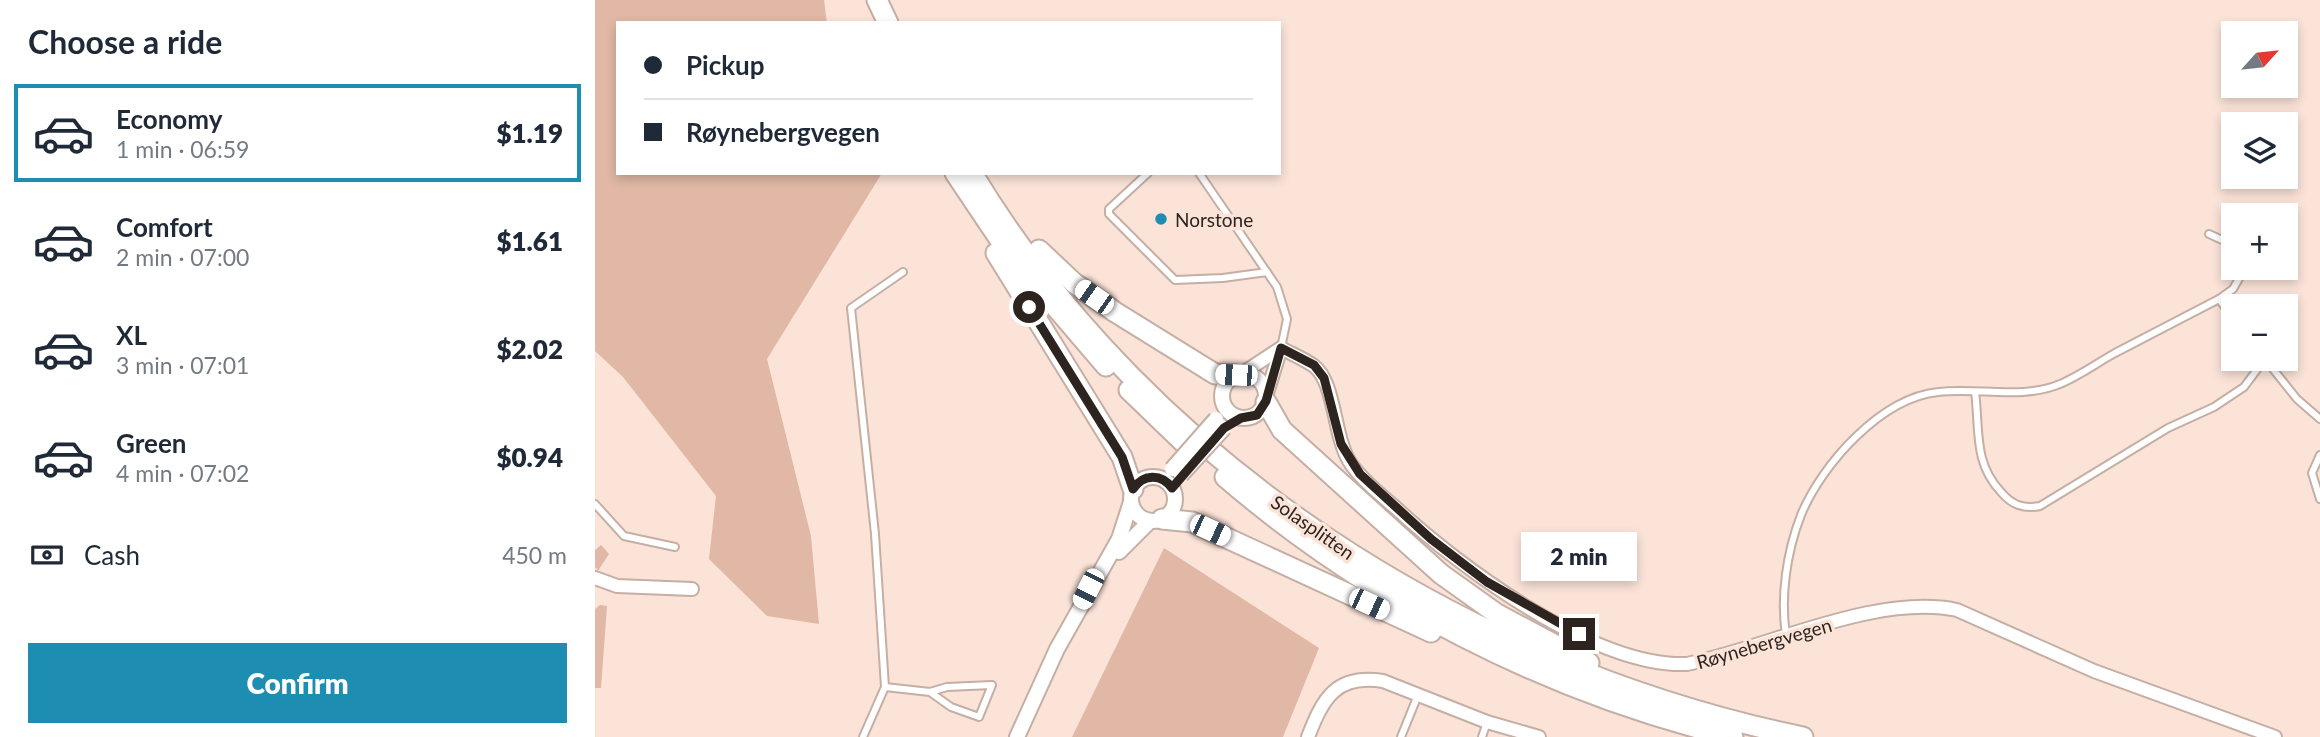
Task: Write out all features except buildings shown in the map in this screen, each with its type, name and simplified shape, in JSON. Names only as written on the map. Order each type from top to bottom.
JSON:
[{"type":"highway","points":[[866,0],[874,21]]},
{"type":"highway","points":[[877,0],[887,21]]},
{"type":"highway","points":[[954,175],[974,218],[1122,457],[1132,496]]},
{"type":"highway","name":"Solasplitten","points":[[954,175],[1006,249],[1082,341],[1185,443],[1252,501],[1359,578],[1444,626],[1533,670],[1623,704],[1734,737]]},
{"type":"highway","name":"Solasplitten","points":[[975,175],[1017,240],[1123,366],[1194,434],[1291,514],[1367,565],[1487,631],[1629,691],[1685,709],[1803,737]]},
{"type":"highway","points":[[976,175],[1023,233],[1074,283],[1215,374],[1239,374]]},
{"type":"highway","points":[[1267,397],[1282,430],[1401,539],[1472,597],[1497,614],[1601,670],[1685,709]]},
{"type":"highway","points":[[1156,520],[1192,522],[1475,652],[1533,670]]},
{"type":"street","points":[[1079,607],[1125,542],[1173,508],[1172,488],[1177,472],[1220,424],[1257,415],[1267,397],[1281,348]]},
{"type":"street","points":[[1220,424],[1224,387],[1239,374],[1281,348]]},
{"type":"street","name":"Røynebergvegen","points":[[1281,348],[1314,365],[1324,378],[1341,444],[1360,474],[1445,551],[1535,612],[1602,645],[1646,661],[1667,664],[1698,662],[1867,615],[1944,607],[1957,610],[2094,671],[2275,737]]},
{"type":"street","points":[[1239,374],[1258,378],[1267,397]]},
{"type":"street","points":[[1223,403],[1227,410],[1241,418]]},
{"type":"street","points":[[1017,737],[1035,692],[1079,607],[1119,539],[1132,496],[1143,479],[1177,472]]},
{"type":"street","points":[[1157,477],[1172,488]]},
{"type":"street","points":[[1132,496],[1137,515],[1156,520]]},
{"type":"street","points":[[595,578],[617,586],[692,589]]},
{"type":"street","points":[[1308,737],[1332,691],[1346,682],[1364,678],[1383,681],[1487,722],[1539,737]]},
{"type":"lane","points":[[1146,175],[1109,209],[1109,214],[1175,280],[1266,272]]},
{"type":"lane","points":[[1200,175],[1277,287],[1287,319],[1281,348]]},
{"type":"lane","points":[[2209,234],[2221,240]]},
{"type":"lane","points":[[863,737],[885,687],[875,534],[851,308],[903,272]]},
{"type":"lane","points":[[1786,637],[1783,615],[1790,550],[1802,513],[1819,484],[1866,425],[1902,403],[1937,392],[2021,392],[2058,385],[2219,299],[2233,289],[2238,280]]},
{"type":"lane","points":[[1975,392],[1979,450],[1987,476],[2008,500],[2025,508],[2040,506],[2168,428],[2214,407],[2244,387],[2265,359],[2297,399],[2320,419]]},
{"type":"lane","points":[[2320,455],[2312,473],[2320,499]]},
{"type":"lane","points":[[595,504],[624,536],[675,547]]},
{"type":"lane","points":[[885,687],[930,692],[947,687],[992,685],[979,717],[951,707],[930,692]]},
{"type":"lane","points":[[1401,737],[1418,695]]},
{"type":"lane","points":[[1482,737],[1487,722]]},
{"type":"shaded area","points":[[595,0],[824,0],[827,21],[616,21],[616,175],[881,175],[767,359],[811,536],[819,624],[767,616],[709,559],[716,496],[623,377],[595,351]]},
{"type":"shaded area","points":[[601,545],[609,554],[598,571],[595,567],[595,550]]},
{"type":"shaded area","points":[[1164,548],[1319,648],[1283,737],[1072,737]]},
{"type":"shaded area","points":[[600,605],[607,606],[601,688],[595,688],[595,609]]},
{"type":"place","name":"Norstone","points":[[1161,219]]},
{"type":"route","points":[[1029,307],[1122,457],[1133,489],[1139,481],[1148,477],[1163,479],[1172,488],[1224,428],[1241,418],[1257,415],[1266,401],[1281,348],[1314,365],[1324,378],[1341,444],[1360,474],[1387,500],[1445,551],[1487,582],[1535,612],[1579,634]]}]
